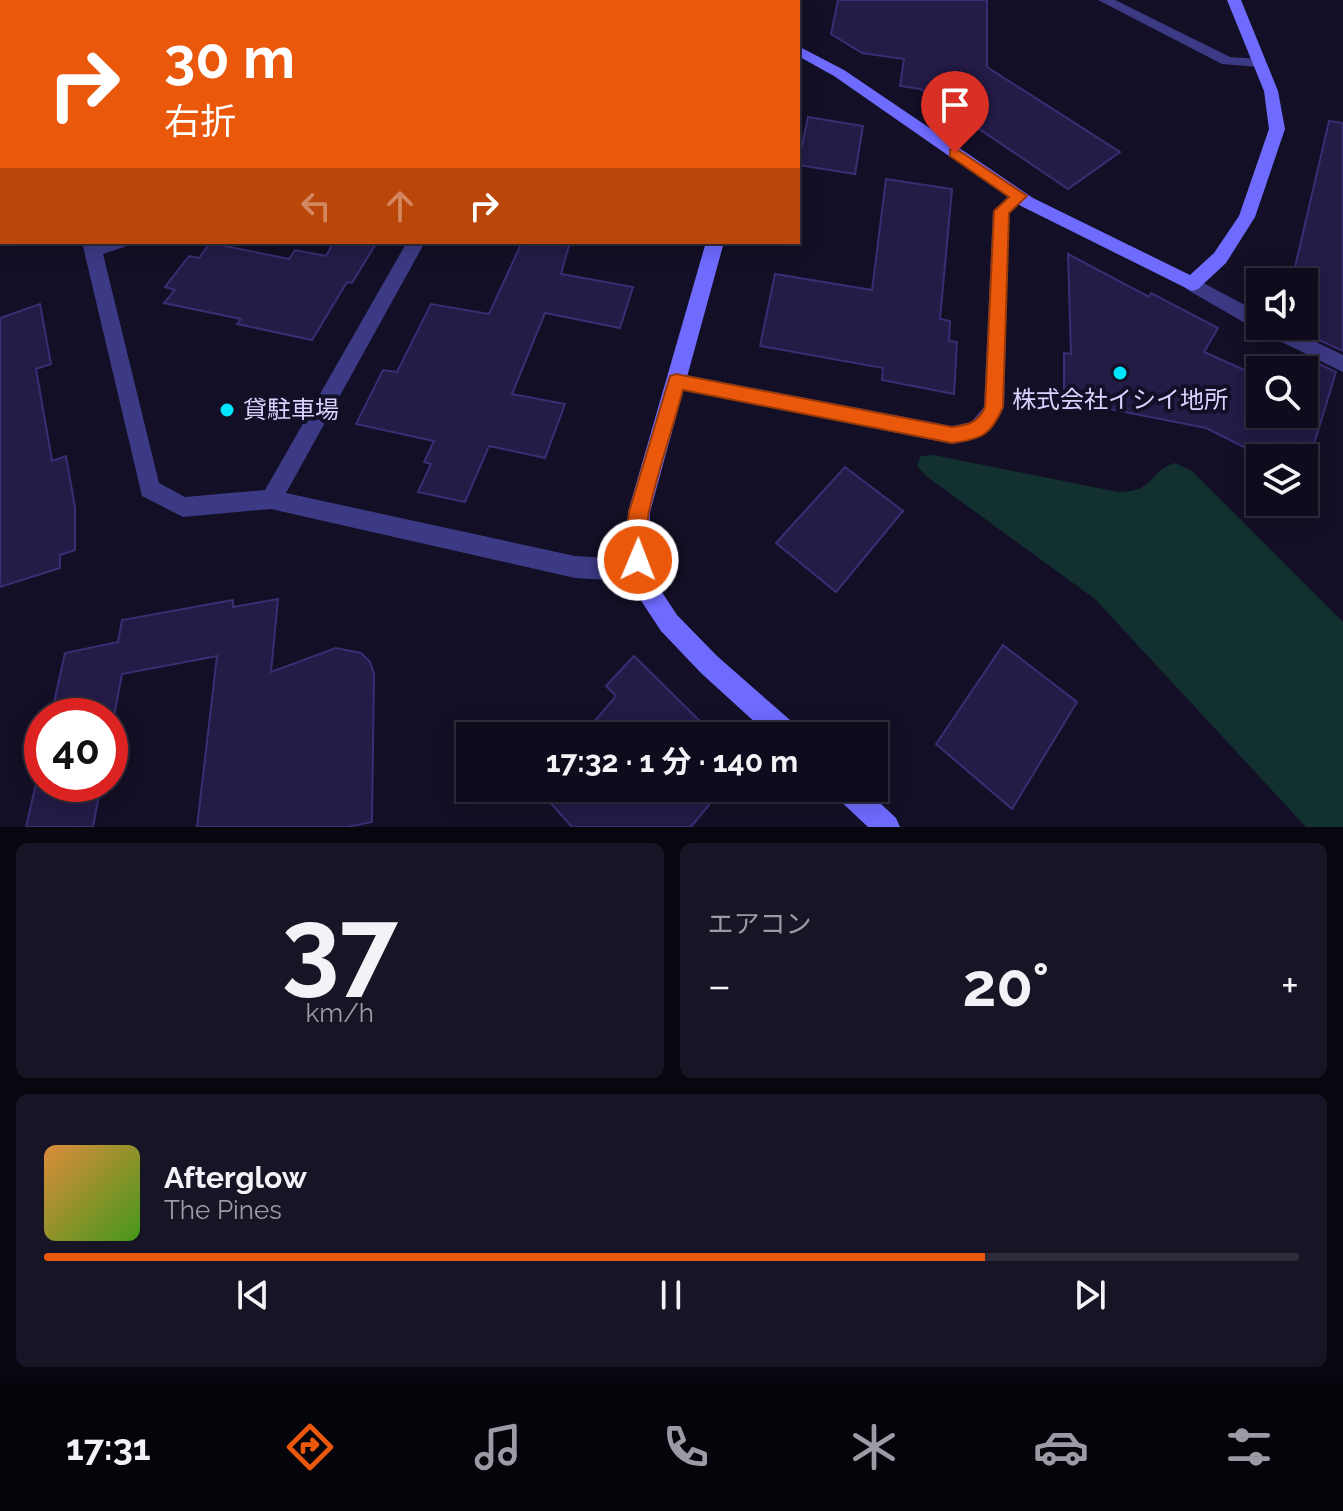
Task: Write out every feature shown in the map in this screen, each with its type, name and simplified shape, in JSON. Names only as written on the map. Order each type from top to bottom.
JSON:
[{"type":"street","points":[[1105,0],[1227,61],[1259,63]]},
{"type":"street","points":[[1192,284],[1220,258],[1247,217],[1277,129],[1275,104],[1234,0]]},
{"type":"street","points":[[800,51],[839,73],[1019,196],[1246,314]]},
{"type":"street","points":[[676,381],[952,435],[972,433],[987,422],[994,407],[1001,211],[1019,196]]},
{"type":"street","points":[[271,499],[415,244]]},
{"type":"street","points":[[714,244],[639,512],[636,536],[641,571],[656,608],[673,628],[774,722]]},
{"type":"street","points":[[92,246],[150,489],[183,507],[271,499],[575,567],[641,571]]},
{"type":"street","points":[[1294,340],[1343,364]]},
{"type":"street","points":[[860,802],[887,827]]},
{"type":"green space","points":[[933,455],[1118,492],[1139,489],[1175,463],[1192,471],[1343,622],[1343,827],[1306,827],[1095,599],[926,476],[917,466],[921,456]]},
{"type":"building","points":[[838,0],[987,0],[987,67],[1120,152],[1068,189],[920,89],[900,86],[904,59],[862,53],[831,34]]},
{"type":"building","points":[[808,117],[863,126],[855,174],[800,165]]},
{"type":"building","points":[[1329,121],[1343,123],[1343,351],[1318,340],[1318,268],[1295,268]]},
{"type":"building","points":[[886,179],[952,189],[940,319],[950,321],[949,341],[957,342],[954,394],[882,380],[883,368],[760,346],[775,274],[872,290]]},
{"type":"building","points":[[209,244],[289,259],[295,250],[326,256],[333,244],[376,244],[352,283],[347,282],[312,340],[237,324],[241,319],[164,303],[175,290],[165,287],[189,256],[199,258]]},
{"type":"building","points":[[521,244],[569,244],[561,274],[633,287],[620,328],[545,313],[512,394],[565,404],[545,458],[489,446],[465,502],[418,492],[431,464],[424,462],[434,441],[356,424],[383,370],[397,372],[431,304],[489,314]]},
{"type":"building","points":[[1068,254],[1149,297],[1151,293],[1218,328],[1204,352],[1246,371],[1246,428],[1318,428],[1318,363],[1336,372],[1314,444],[1246,444],[1246,448],[1206,428],[1064,400],[1064,353],[1071,354]]},
{"type":"building","points":[[40,304],[51,364],[36,369],[52,461],[66,456],[75,507],[75,550],[60,555],[60,568],[0,587],[0,318]]},
{"type":"building","points":[[845,467],[903,511],[836,592],[776,543]]},
{"type":"building","points":[[278,599],[271,672],[336,648],[361,653],[370,662],[374,674],[372,822],[347,827],[197,827],[217,656],[122,674],[117,698],[55,698],[65,653],[118,642],[122,620],[233,600],[233,607]]},
{"type":"building","points":[[1003,645],[1077,702],[1012,809],[936,744]]},
{"type":"building","points":[[634,656],[699,720],[594,722],[616,696],[606,686]]},
{"type":"building","points":[[32,802],[98,802],[93,827],[26,827]]},
{"type":"building","points":[[550,802],[706,802],[709,805],[691,827],[572,827]]},
{"type":"place","name":"株式会社イシイ地所","points":[[1120,373]]},
{"type":"place","name":"貸駐車場","points":[[227,410]]},
{"type":"route","points":[[638,560],[636,536],[639,512],[676,381],[952,435],[972,433],[987,422],[994,407],[1001,211],[1019,196],[955,153]]}]
